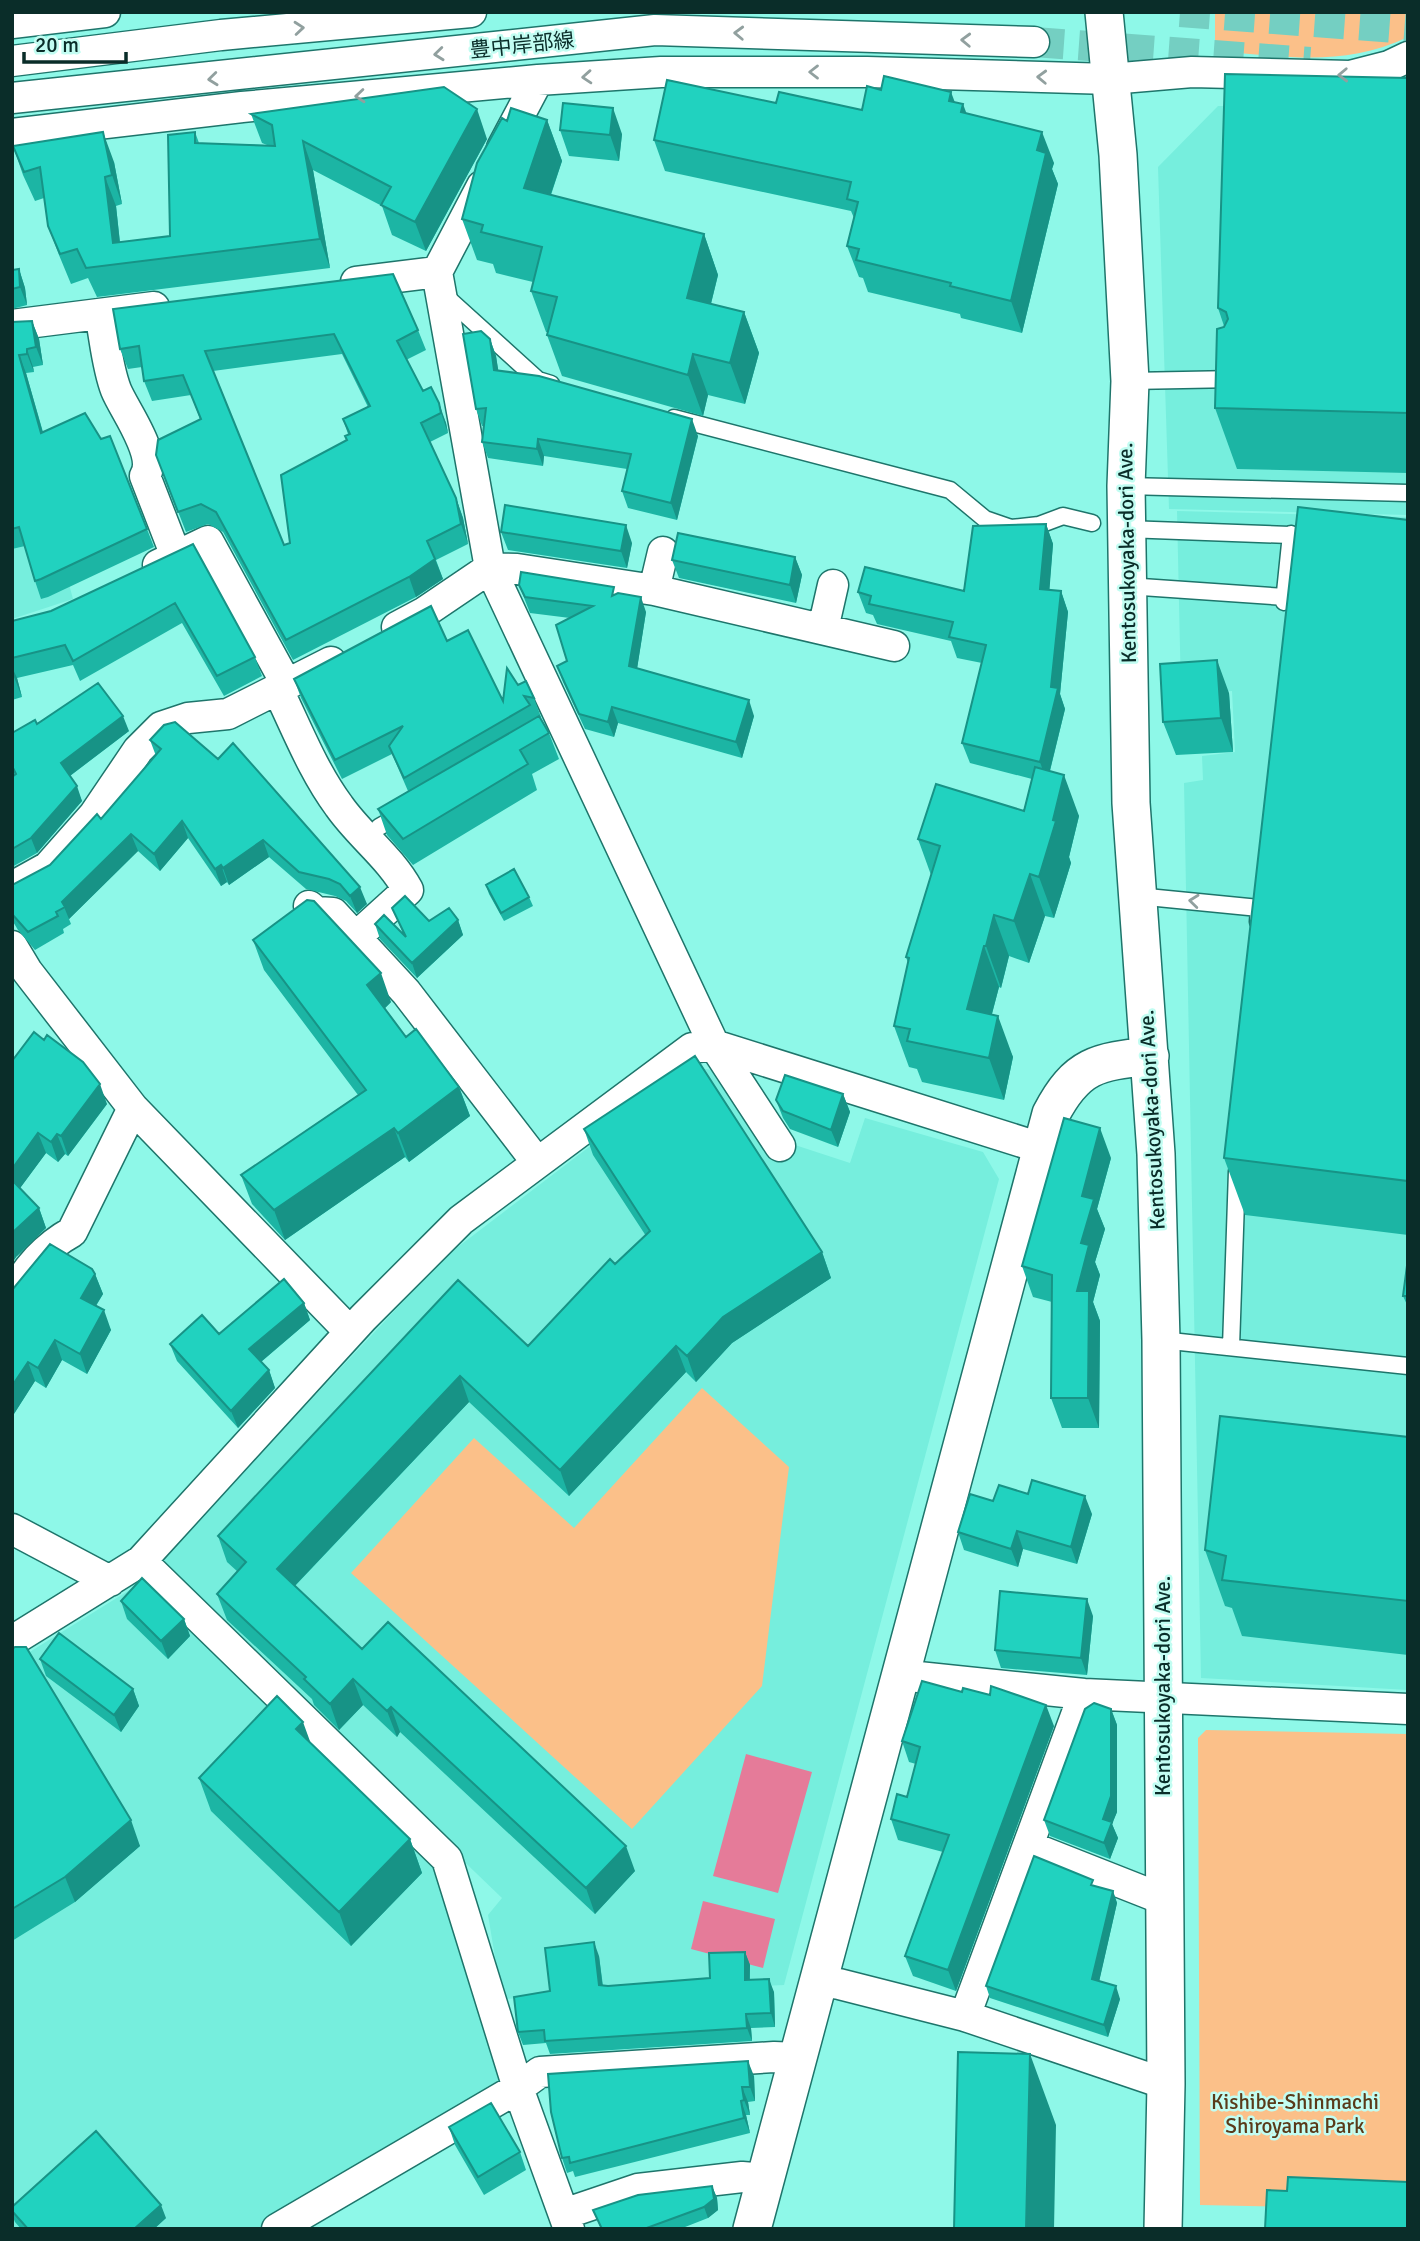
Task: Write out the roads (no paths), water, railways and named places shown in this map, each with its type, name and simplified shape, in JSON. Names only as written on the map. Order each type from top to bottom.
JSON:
[{"type":"street","points":[[12,23],[105,12]]},
{"type":"street","name":"豊中岸部線","points":[[12,61],[221,35],[471,12]]},
{"type":"street","name":"Kentosukoyaka-dori Ave.","points":[[1104,12],[1118,155],[1129,381],[1126,486],[1109,526],[1127,586],[1132,803],[1150,1056],[1161,1340],[1166,2084],[1163,2229]]},
{"type":"street","name":"豊中岸部線","points":[[12,98],[655,30],[1034,42]]},
{"type":"street","points":[[12,134],[242,107],[538,80],[662,72],[867,72],[1110,79],[1192,72],[1350,76],[1389,66],[1408,57]]},
{"type":"street","points":[[538,80],[439,282],[490,568],[557,725],[714,1045],[780,1146]]},
{"type":"street","points":[[329,285],[439,282]]},
{"type":"street","points":[[12,325],[181,304]]},
{"type":"street","points":[[100,314],[116,389],[137,426],[147,463],[145,477],[176,556]]},
{"type":"street","points":[[127,579],[208,541],[282,687],[325,787],[341,809],[396,868],[408,890],[356,937]]},
{"type":"street","points":[[654,590],[663,552]]},
{"type":"street","points":[[12,887],[48,867],[94,815],[138,750],[161,727],[188,718],[228,714],[425,612],[490,568],[517,569],[654,590],[894,646]]},
{"type":"street","points":[[823,629],[833,585]]},
{"type":"street","points":[[309,906],[316,912],[333,913],[356,937],[429,1020],[536,1161]]},
{"type":"street","points":[[17,966],[133,1108],[350,1332]]},
{"type":"street","points":[[12,1641],[141,1562],[350,1332],[461,1220],[536,1161],[692,1048],[714,1045],[1041,1148]]},
{"type":"street","points":[[752,2229],[1051,1114],[1074,1078],[1099,1064],[1150,1056]]},
{"type":"street","points":[[12,1294],[27,1268],[54,1242],[72,1232],[133,1108]]},
{"type":"street","points":[[12,1529],[110,1581]]},
{"type":"street","points":[[141,1562],[447,1859],[518,2088],[566,2221],[638,2189],[742,2177],[765,2179]]},
{"type":"street","points":[[900,1675],[1084,1694],[1408,1709]]},
{"type":"street","points":[[965,2016],[1084,1694]]},
{"type":"street","points":[[1028,1846],[1165,1900]]},
{"type":"street","points":[[818,1981],[965,2016],[1166,2084]]},
{"type":"street","points":[[277,2229],[518,2088],[540,2072],[774,2057],[798,2058]]},
{"type":"lane","points":[[439,282],[538,380],[565,387]]},
{"type":"lane","points":[[1129,381],[1240,379]]},
{"type":"lane","points":[[659,414],[950,490],[985,519],[1011,528],[1039,525],[1063,516],[1109,526],[1330,538]]},
{"type":"lane","points":[[1126,486],[1408,493]]},
{"type":"lane","points":[[1127,586],[1284,600],[1291,534]]},
{"type":"lane","points":[[379,827],[414,807]]},
{"type":"lane","points":[[1137,896],[1259,908],[1256,941]]},
{"type":"lane","points":[[1231,1347],[1238,1161]]},
{"type":"lane","points":[[1161,1340],[1408,1366]]},
{"type":"tunnel","points":[[1180,12],[1408,29]]},
{"type":"tunnel","points":[[1034,42],[1310,62]]},
{"type":"park label","name":"Kishibe-Shinmachi Shiroyama Park","points":[[1295,2114]]}]
